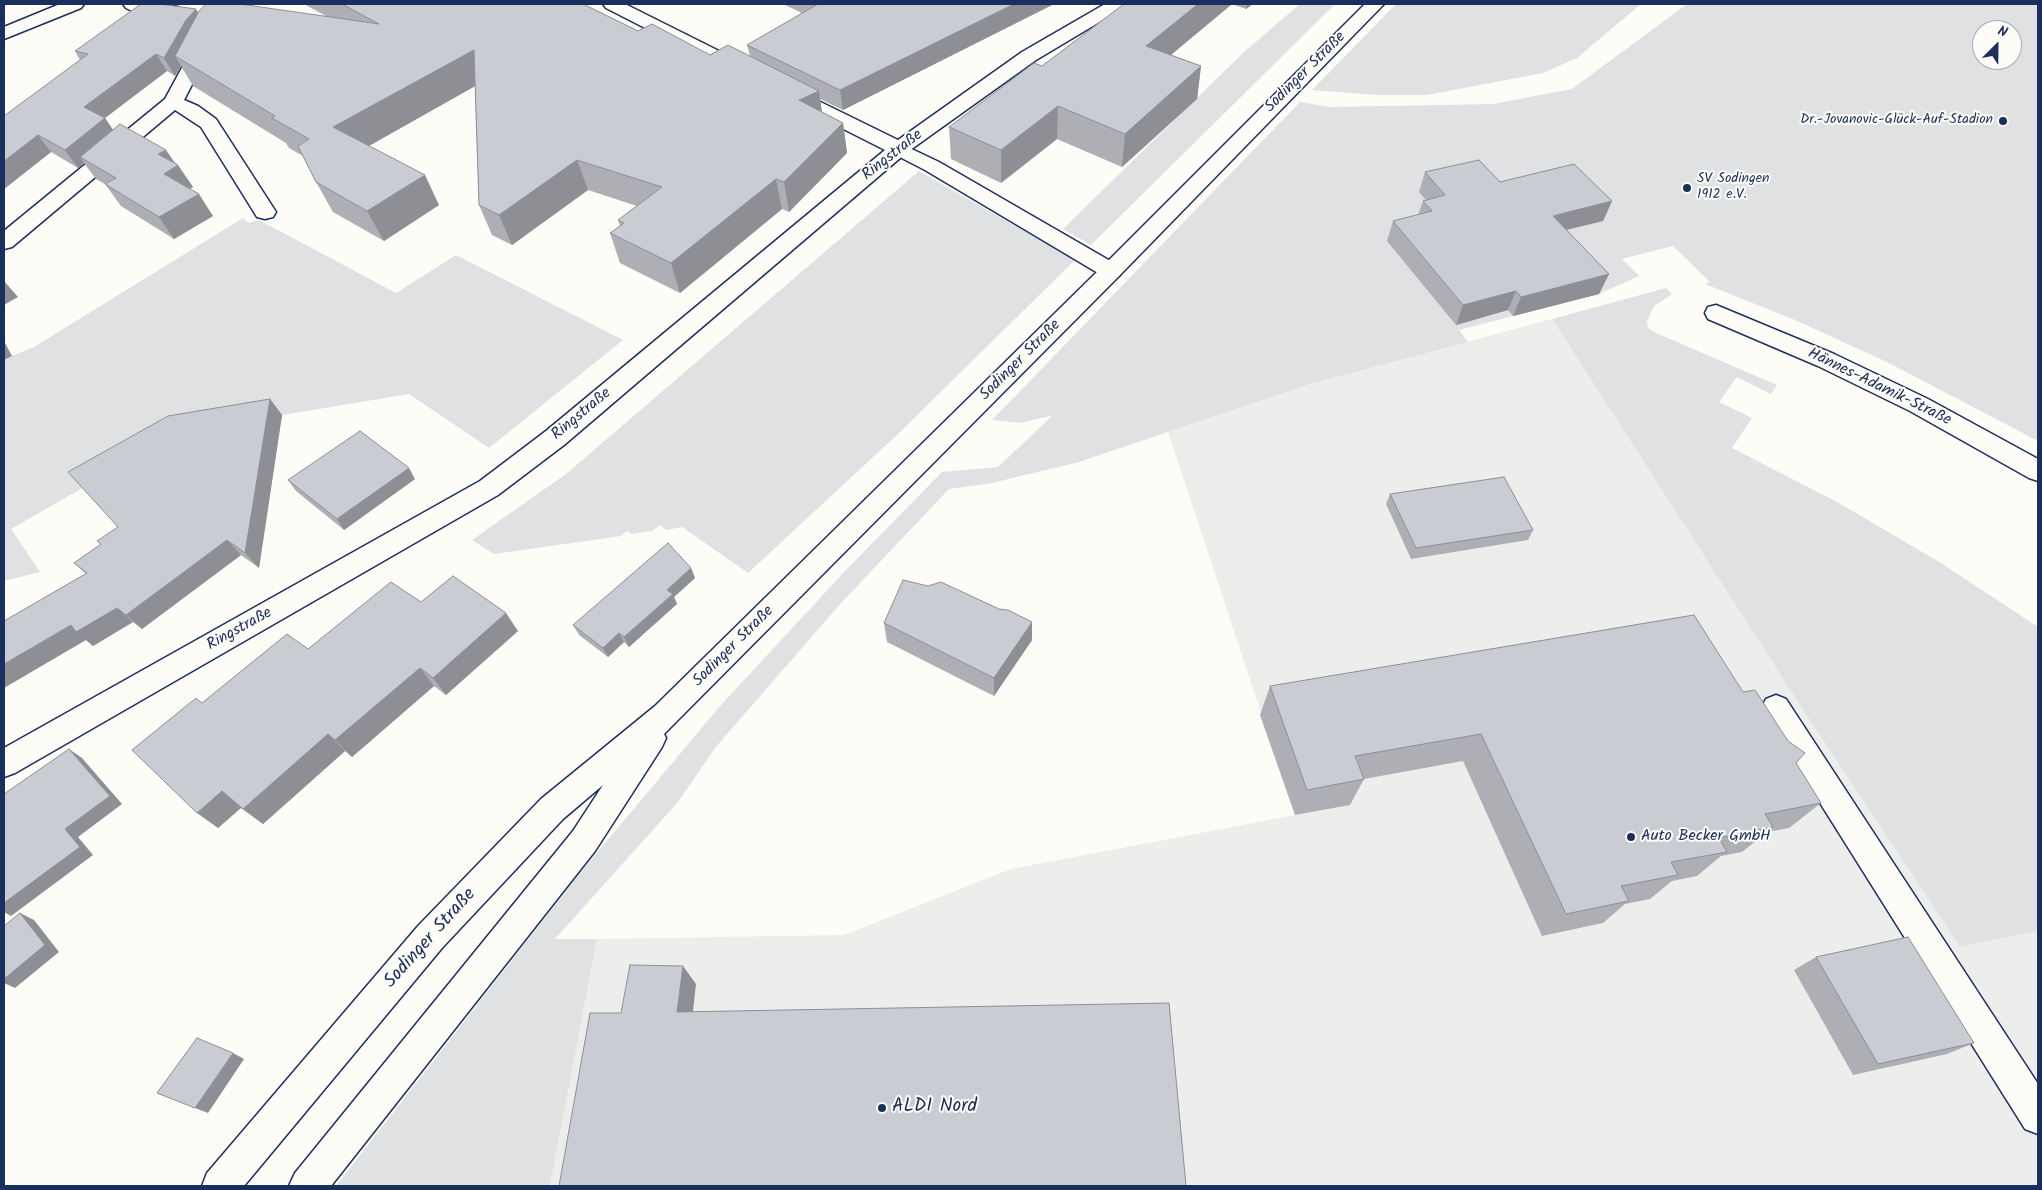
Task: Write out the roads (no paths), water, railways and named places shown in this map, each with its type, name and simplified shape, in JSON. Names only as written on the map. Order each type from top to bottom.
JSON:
[{"type":"street","points":[[4,34],[75,4]]},
{"type":"street","points":[[4,242],[173,102],[207,38],[215,12],[154,12],[132,4]]},
{"type":"street","points":[[612,4],[932,166],[1111,270]]},
{"type":"street","name":"Ringstraße","points":[[4,763],[489,488],[555,438],[899,150],[1029,56],[1117,4]]},
{"type":"street","name":"Sodinger Straße","points":[[220,1186],[430,937],[552,809],[665,715],[1375,4]]},
{"type":"street","points":[[173,102],[191,110],[209,123],[265,212]]},
{"type":"street","name":"Hännes-Adamik-Straße","points":[[1716,313],[1826,360],[1919,405],[2038,471]]},
{"type":"street","points":[[1776,708],[2038,1116]]},
{"type":"street","name":"Sodinger Straße","points":[[308,1186],[584,840],[665,715]]},
{"type":"place","name":"Dr.-Jovanovic-Glück-Auf-Stadion","points":[[2003,121]]},
{"type":"place","name":"SV Sodingen 1912 e.V.","points":[[1687,188]]},
{"type":"place","name":"Auto Becker GmbH","points":[[1631,837]]},
{"type":"place","name":"ALDI Nord","points":[[882,1108]]}]
